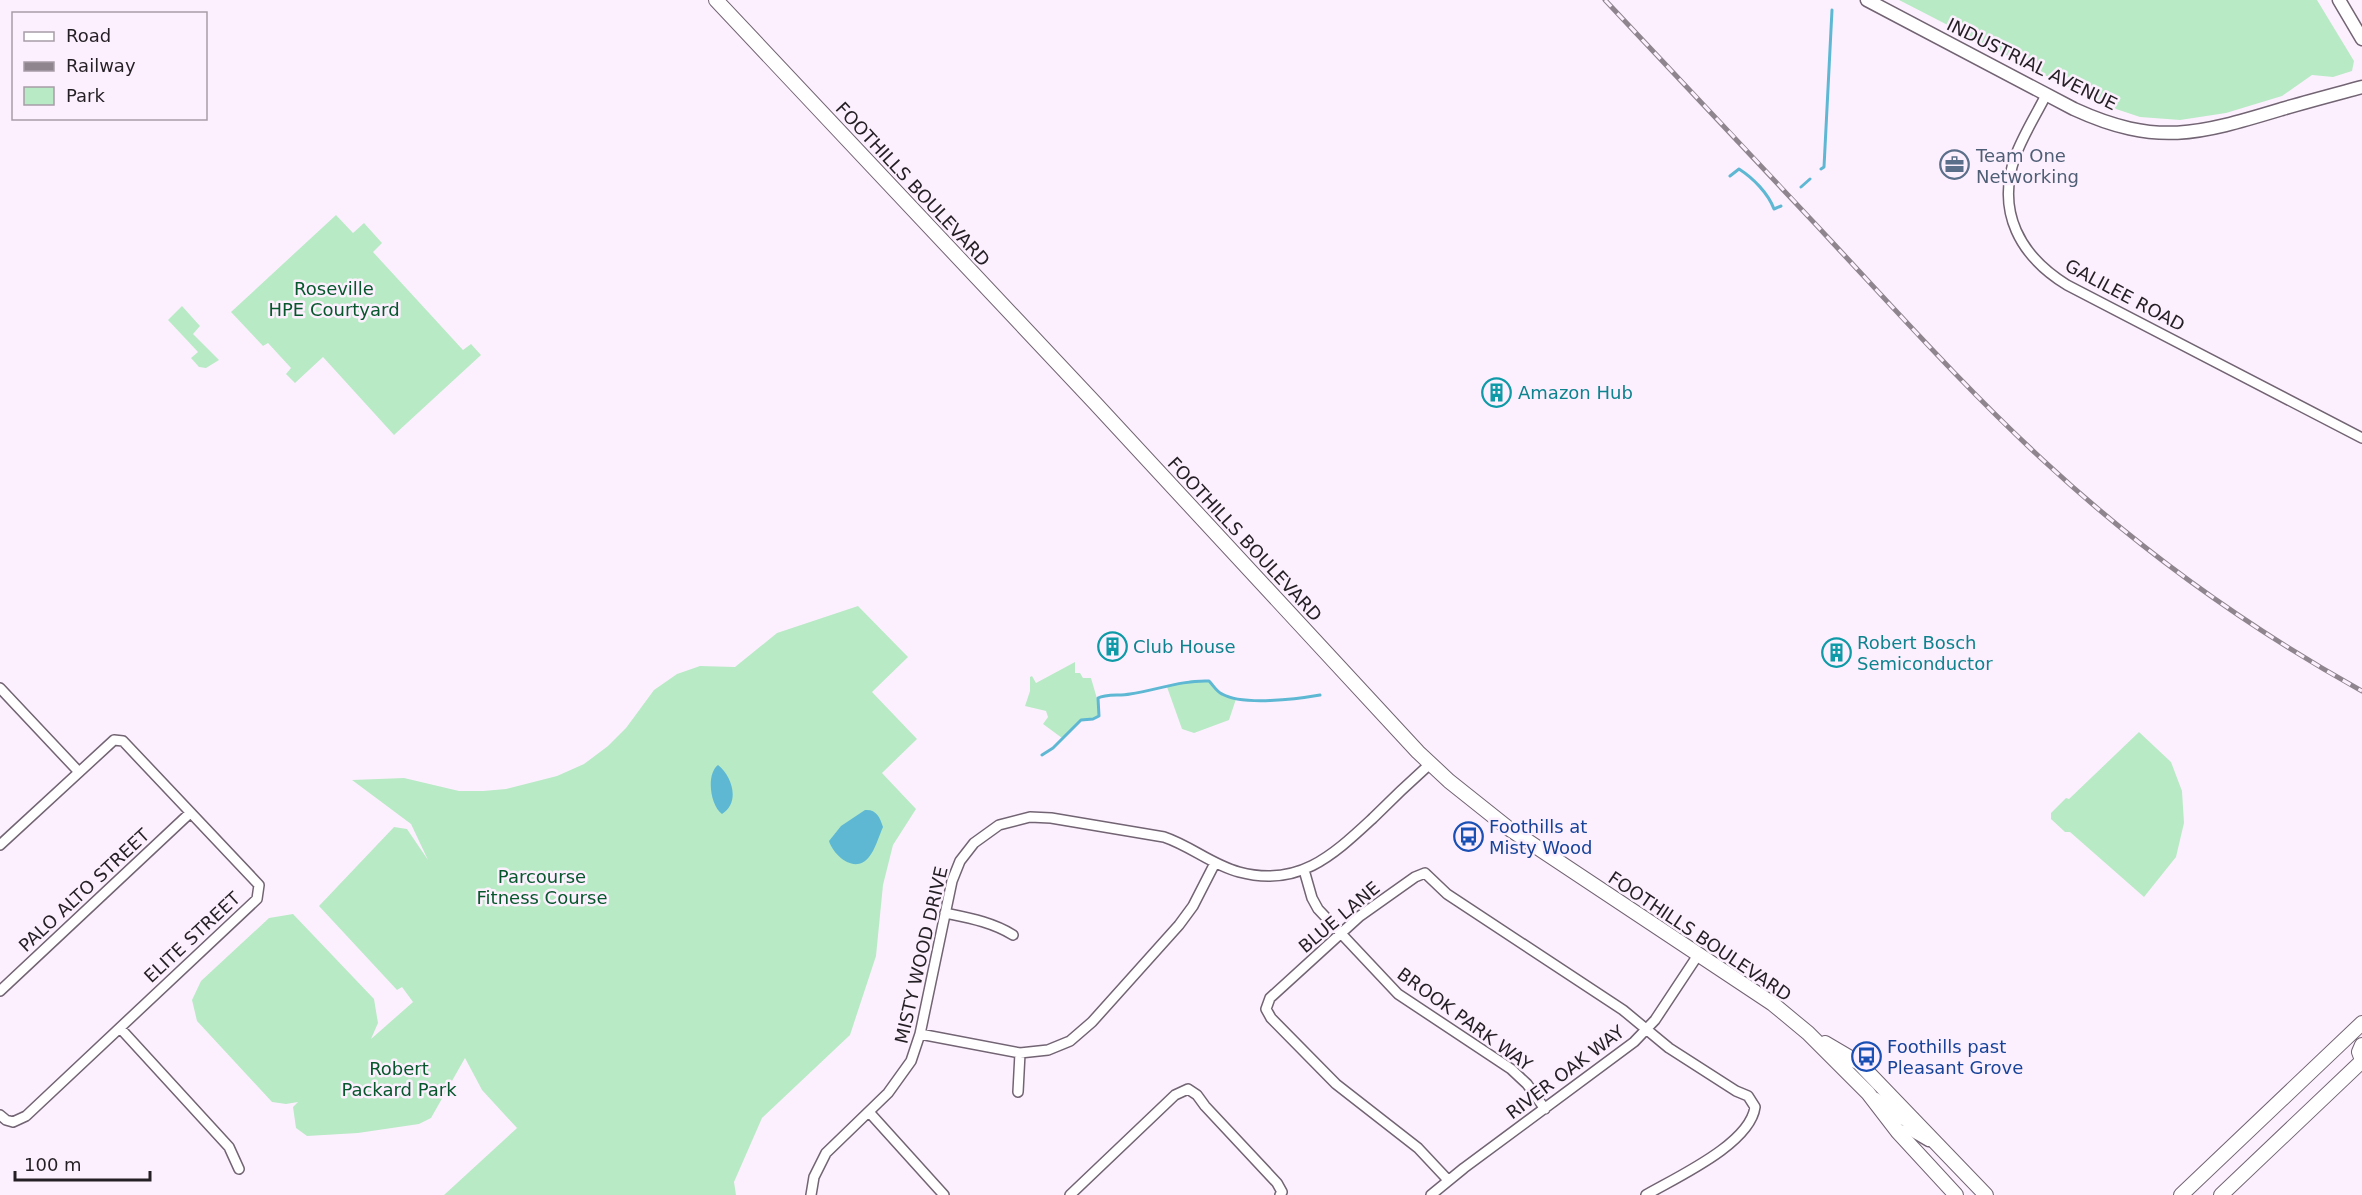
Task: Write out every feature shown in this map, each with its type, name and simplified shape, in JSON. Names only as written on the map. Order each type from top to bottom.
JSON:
[{"type":"main road","name":"FOOTHILLS BOULEVARD","points":[[716,0],[1430,764],[1483,810],[1508,828],[1773,1004],[1808,1033],[1868,1093],[1898,1132],[1956,1195]]},
{"type":"main road","points":[[2181,1195],[2362,1023]]},
{"type":"main road","name":"FOOTHILLS BOULEVARD","points":[[1808,1033],[1859,1063],[1986,1195]]},
{"type":"main road","points":[[2221,1195],[2362,1060],[2359,1052],[2362,1045]]},
{"type":"street","name":"INDUSTRIAL AVENUE","points":[[1867,0],[2046,95],[2101,121],[2127,129],[2157,133],[2193,133],[2229,126],[2362,87]]},
{"type":"street","points":[[2339,0],[2362,39]]},
{"type":"street","name":"GALILEE ROAD","points":[[2046,95],[2019,148],[2009,189],[2009,206],[2013,220],[2032,258],[2042,268],[2067,285],[2362,438]]},
{"type":"street","points":[[0,688],[79,771]]},
{"type":"street","points":[[0,845],[114,740],[123,741],[190,813]]},
{"type":"street","name":"MISTY WOOD DRIVE","points":[[811,1195],[814,1177],[826,1153],[888,1093],[904,1073],[916,1050],[956,870],[966,852],[990,830],[1019,819],[1051,818],[1164,837],[1181,843],[1215,864],[1238,872],[1261,876],[1304,870],[1332,855],[1430,764]]},
{"type":"street","name":"PALO ALTO STREET","points":[[0,991],[190,813]]},
{"type":"street","name":"ELITE STREET","points":[[120,1028],[257,898],[259,885],[190,813]]},
{"type":"street","points":[[920,1034],[1020,1053],[1060,1046],[1081,1033],[1092,1022],[1187,915],[1215,864]]},
{"type":"street","name":"BROOK PARK WAY","points":[[1304,870],[1318,909],[1398,994],[1511,1069],[1527,1084],[1545,1109]]},
{"type":"street","name":"BLUE LANE","points":[[1448,1180],[1418,1148],[1326,1076],[1270,1018],[1266,1009],[1270,998],[1360,916],[1415,877],[1425,873],[1447,894],[1623,1010],[1647,1029]]},
{"type":"street","points":[[945,913],[984,922],[1013,935]]},
{"type":"street","name":"RIVER OAK WAY","points":[[1431,1195],[1448,1180],[1622,1052],[1647,1029],[1698,955]]},
{"type":"street","points":[[0,1115],[13,1122],[22,1119],[120,1028],[229,1147],[239,1169]]},
{"type":"street","points":[[1646,1195],[1726,1148],[1754,1118],[1755,1107],[1748,1096],[1736,1091],[1669,1048],[1647,1029]]},
{"type":"street","points":[[1018,1092],[1020,1053]]},
{"type":"street","points":[[1070,1195],[1175,1095],[1188,1089],[1197,1095],[1277,1183],[1282,1192],[1280,1195]]},
{"type":"street","points":[[1868,1093],[1903,1119],[1913,1119]]},
{"type":"street","points":[[869,1112],[944,1195]]},
{"type":"street","points":[[1898,1132],[1912,1130],[1935,1144]]},
{"type":"green space","points":[[1899,0],[2317,0],[2354,61],[2352,71],[2333,77],[2312,75],[2282,96],[2226,113],[2180,120],[2140,117],[2101,104]]},
{"type":"green space","name":"Roseville HPE Courtyard","points":[[336,215],[353,233],[364,223],[382,243],[373,252],[463,350],[471,344],[481,355],[394,435],[323,357],[295,383],[286,374],[291,368],[268,343],[263,346],[231,312]]},
{"type":"green space","points":[[182,306],[200,326],[193,334],[219,360],[206,368],[199,367],[191,358],[198,352],[168,320]]},
{"type":"green space","points":[[858,606],[908,657],[872,692],[917,739],[882,773],[916,809],[893,845],[883,885],[876,956],[850,1035],[762,1118],[734,1182],[736,1195],[444,1195],[517,1128],[482,1090],[465,1058],[431,1118],[419,1124],[358,1133],[307,1136],[296,1128],[293,1107],[298,1102],[286,1104],[272,1102],[197,1021],[192,1000],[201,981],[269,918],[293,914],[374,999],[378,1023],[371,1039],[413,1002],[402,987],[397,990],[319,906],[394,827],[407,829],[428,860],[411,824],[352,780],[404,778],[459,791],[483,791],[506,789],[557,776],[584,764],[608,746],[626,728],[654,690],[677,674],[700,666],[735,667],[777,633]]},
{"type":"green space","points":[[1075,662],[1075,673],[1080,673],[1083,678],[1091,678],[1100,709],[1099,716],[1081,720],[1062,738],[1043,724],[1048,717],[1046,711],[1025,706],[1030,691],[1030,677],[1032,676],[1036,683]]},
{"type":"green space","points":[[1192,680],[1209,681],[1221,694],[1236,699],[1229,720],[1194,733],[1182,729],[1167,687]]},
{"type":"green space","points":[[2139,732],[2171,762],[2182,791],[2184,823],[2176,857],[2144,897],[2070,832],[2065,832],[2051,819],[2051,813],[2066,798],[2069,799]]},
{"type":"water","points":[[718,765],[731,783],[733,797],[728,809],[722,814],[715,804],[711,789],[712,775]]},
{"type":"water","points":[[865,810],[877,814],[883,827],[869,857],[863,862],[851,864],[835,852],[829,841],[841,826]]},
{"type":"waterway","points":[[1821,169],[1824,167],[1832,10]]},
{"type":"waterway","points":[[1730,176],[1739,169],[1759,186],[1774,209],[1781,206]]},
{"type":"waterway","points":[[1801,187],[1810,179]]},
{"type":"waterway","points":[[1042,755],[1053,748],[1081,720],[1099,716],[1098,698],[1101,697],[1130,694],[1189,682],[1209,681],[1220,693],[1243,700],[1270,701],[1320,695]]},
{"type":"railway","points":[[1605,0],[1936,353],[2044,461],[2156,556],[2236,614],[2362,691]]},
{"type":"place","name":"Team One Networking","points":[[1955,165]]},
{"type":"place","name":"Amazon Hub","points":[[1497,392]]},
{"type":"place","name":"Club House","points":[[1112,646]]},
{"type":"place","name":"Robert Bosch Semiconductor","points":[[1836,652]]},
{"type":"place","name":"Foothills at Misty Wood","points":[[1468,836]]},
{"type":"place","name":"Foothills past Pleasant Grove","points":[[1866,1056]]},
{"type":"park label","name":"Parcourse Fitness Course","points":[[542,886]]},
{"type":"park label","name":"Robert Packard Park","points":[[399,1078]]}]
